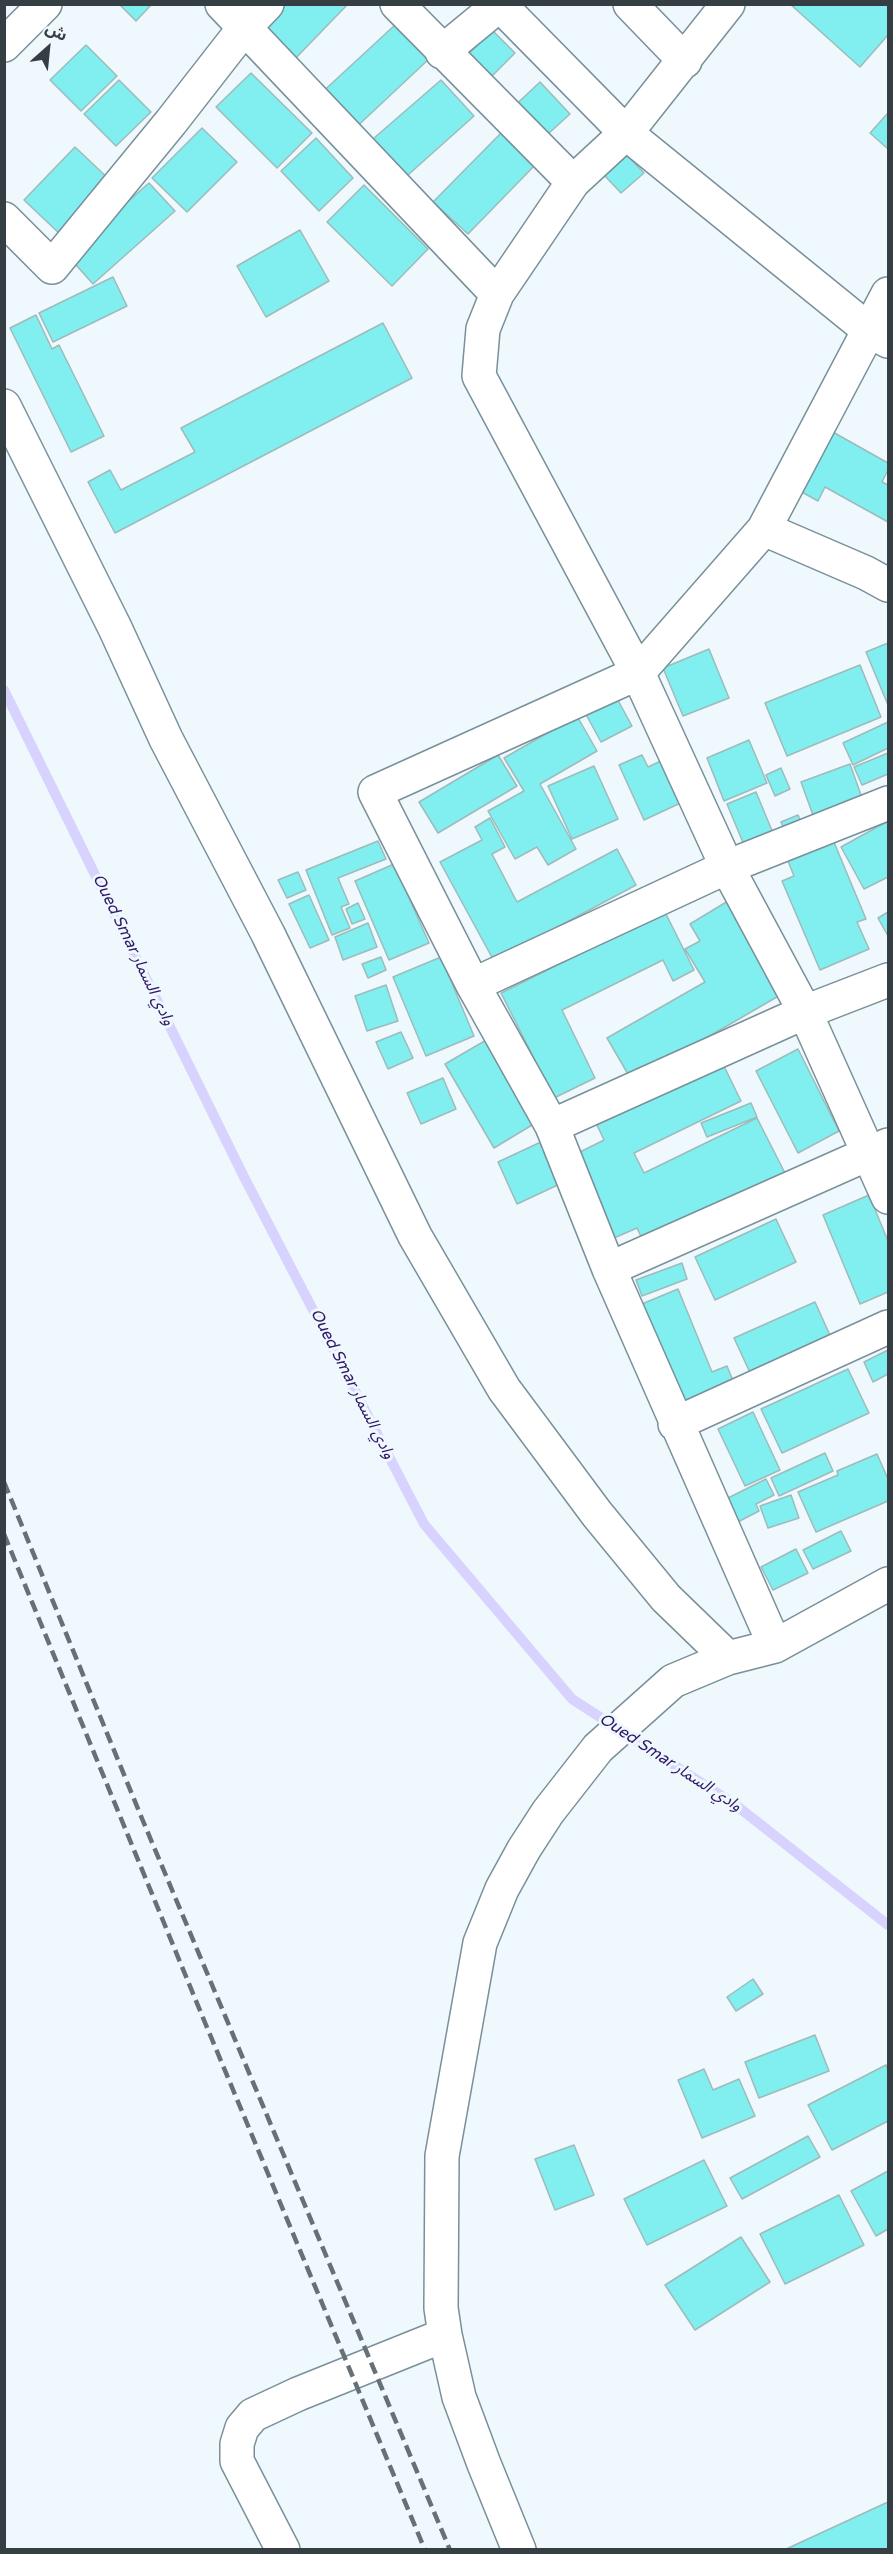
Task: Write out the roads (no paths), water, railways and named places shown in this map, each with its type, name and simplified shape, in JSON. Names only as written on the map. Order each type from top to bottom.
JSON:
[{"type":"street","points":[[4,45],[45,4]]},
{"type":"street","points":[[222,4],[497,294]]},
{"type":"street","points":[[4,219],[52,267],[171,122],[245,27],[267,4]]},
{"type":"street","points":[[397,4],[573,182]]},
{"type":"street","points":[[442,52],[499,4],[626,132],[879,336]]},
{"type":"street","points":[[630,4],[685,61]]},
{"type":"street","points":[[728,4],[685,61],[626,132],[573,182],[497,294],[483,328],[478,376],[638,673],[727,867],[879,1149],[888,1197]]},
{"type":"street","points":[[775,1646],[675,1424],[609,1269],[552,1126],[473,985],[375,792],[638,673],[764,529],[879,336],[888,294]]},
{"type":"street","points":[[4,406],[115,628],[166,739],[268,934],[415,1236],[512,1399],[597,1514],[666,1598],[728,1658]]},
{"type":"street","points":[[764,529],[888,585]]},
{"type":"street","points":[[473,985],[727,867],[888,803]]},
{"type":"street","points":[[552,1126],[805,1012],[888,980]]},
{"type":"street","points":[[609,1269],[879,1149]]},
{"type":"street","points":[[675,1424],[888,1327]]},
{"type":"street","points":[[519,2550],[459,2397],[445,2335],[441,2288],[442,2156],[480,1943],[502,1889],[548,1812],[598,1748],[673,1681],[728,1658],[775,1646],[888,1584]]},
{"type":"street","points":[[283,2550],[237,2461],[237,2444],[242,2428],[254,2415],[279,2403],[445,2335]]},
{"type":"waterway","name":"Oued Smar وادي السمار","points":[[4,690],[244,1177],[424,1524],[572,1699],[737,1806],[888,1925]]},
{"type":"railway","points":[[4,1482],[143,1821],[450,2550]]},
{"type":"railway","points":[[4,1534],[425,2550]]}]
